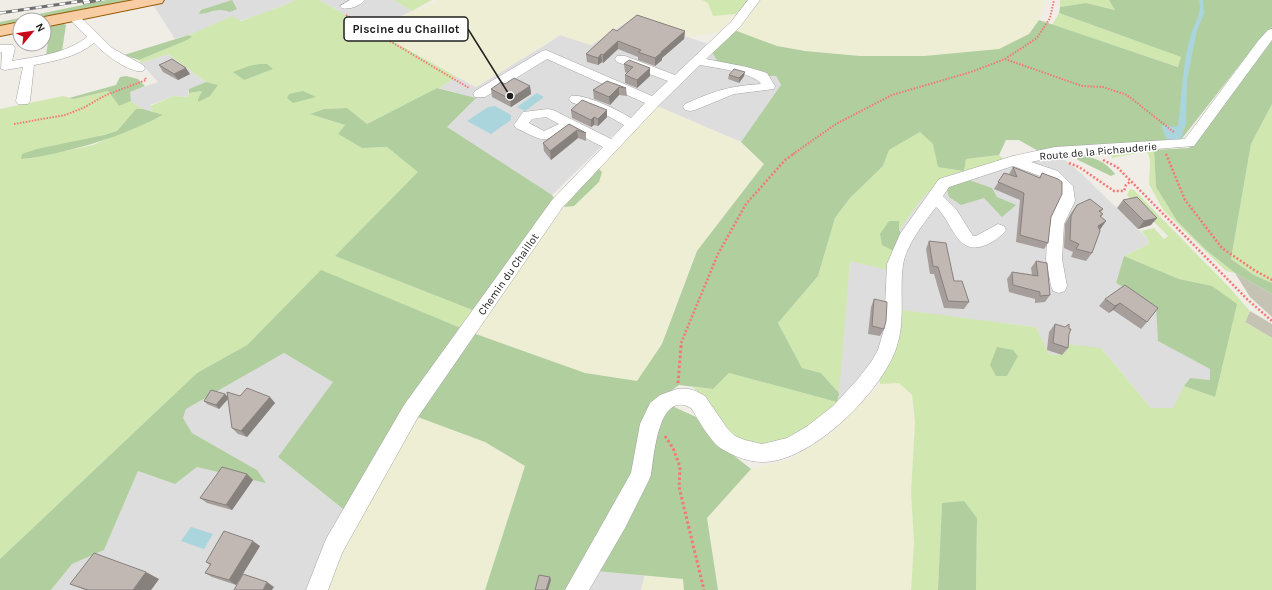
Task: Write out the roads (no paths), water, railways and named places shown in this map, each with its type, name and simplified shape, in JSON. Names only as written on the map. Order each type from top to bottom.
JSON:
[{"type":"main road","points":[[52,20],[157,0]]},
{"type":"main road","points":[[0,31],[12,29]]},
{"type":"street","points":[[346,6],[359,0]]},
{"type":"street","name":"Chemin du Chaillot","points":[[317,590],[334,547],[411,411],[557,204],[654,102],[735,25],[754,0]]},
{"type":"street","points":[[73,16],[108,51],[139,68]]},
{"type":"street","name":"Route de la Pichauderie","points":[[576,590],[617,521],[641,475],[650,424],[657,409],[667,401],[677,397],[689,397],[698,402],[720,434],[728,442],[743,450],[762,453],[776,451],[792,446],[813,433],[840,412],[878,368],[887,350],[893,329],[895,264],[906,238],[944,183],[1013,161],[1056,152],[1163,146],[1189,143],[1262,44],[1272,33]]},
{"type":"street","points":[[0,49],[9,48],[5,66],[64,57],[85,46],[94,37]]},
{"type":"street","points":[[480,94],[546,54],[654,102]]},
{"type":"street","points":[[621,59],[677,80]]},
{"type":"street","points":[[0,72],[29,66],[45,60]]},
{"type":"street","points":[[690,107],[710,98],[737,89],[763,88],[769,86],[762,76],[747,71],[697,61]]},
{"type":"street","points":[[23,101],[29,66]]},
{"type":"street","points":[[576,99],[613,113],[633,125]]},
{"type":"street","points":[[571,124],[613,146]]},
{"type":"street","points":[[1013,161],[1053,175],[1066,186],[1067,201],[1056,224],[1054,259],[1059,286]]},
{"type":"street","points":[[934,198],[942,202],[952,214],[965,237],[970,242],[974,243],[981,241],[998,230]]},
{"type":"water","points":[[1199,0],[1203,0],[1204,13],[1196,34],[1187,81],[1186,124],[1180,141],[1167,141],[1161,125],[1176,127],[1178,124],[1185,59],[1191,33],[1200,10]]},
{"type":"water","points":[[537,93],[544,97],[525,111],[517,107]]},
{"type":"water","points":[[495,106],[511,115],[511,120],[491,134],[467,121],[488,107]]},
{"type":"water","points":[[191,527],[213,534],[204,549],[181,541]]},
{"type":"railway","points":[[0,13],[89,0]]},
{"type":"railway","points":[[84,3],[100,0]]},
{"type":"place","name":"Piscine du Chaillot","points":[[510,96]]}]
